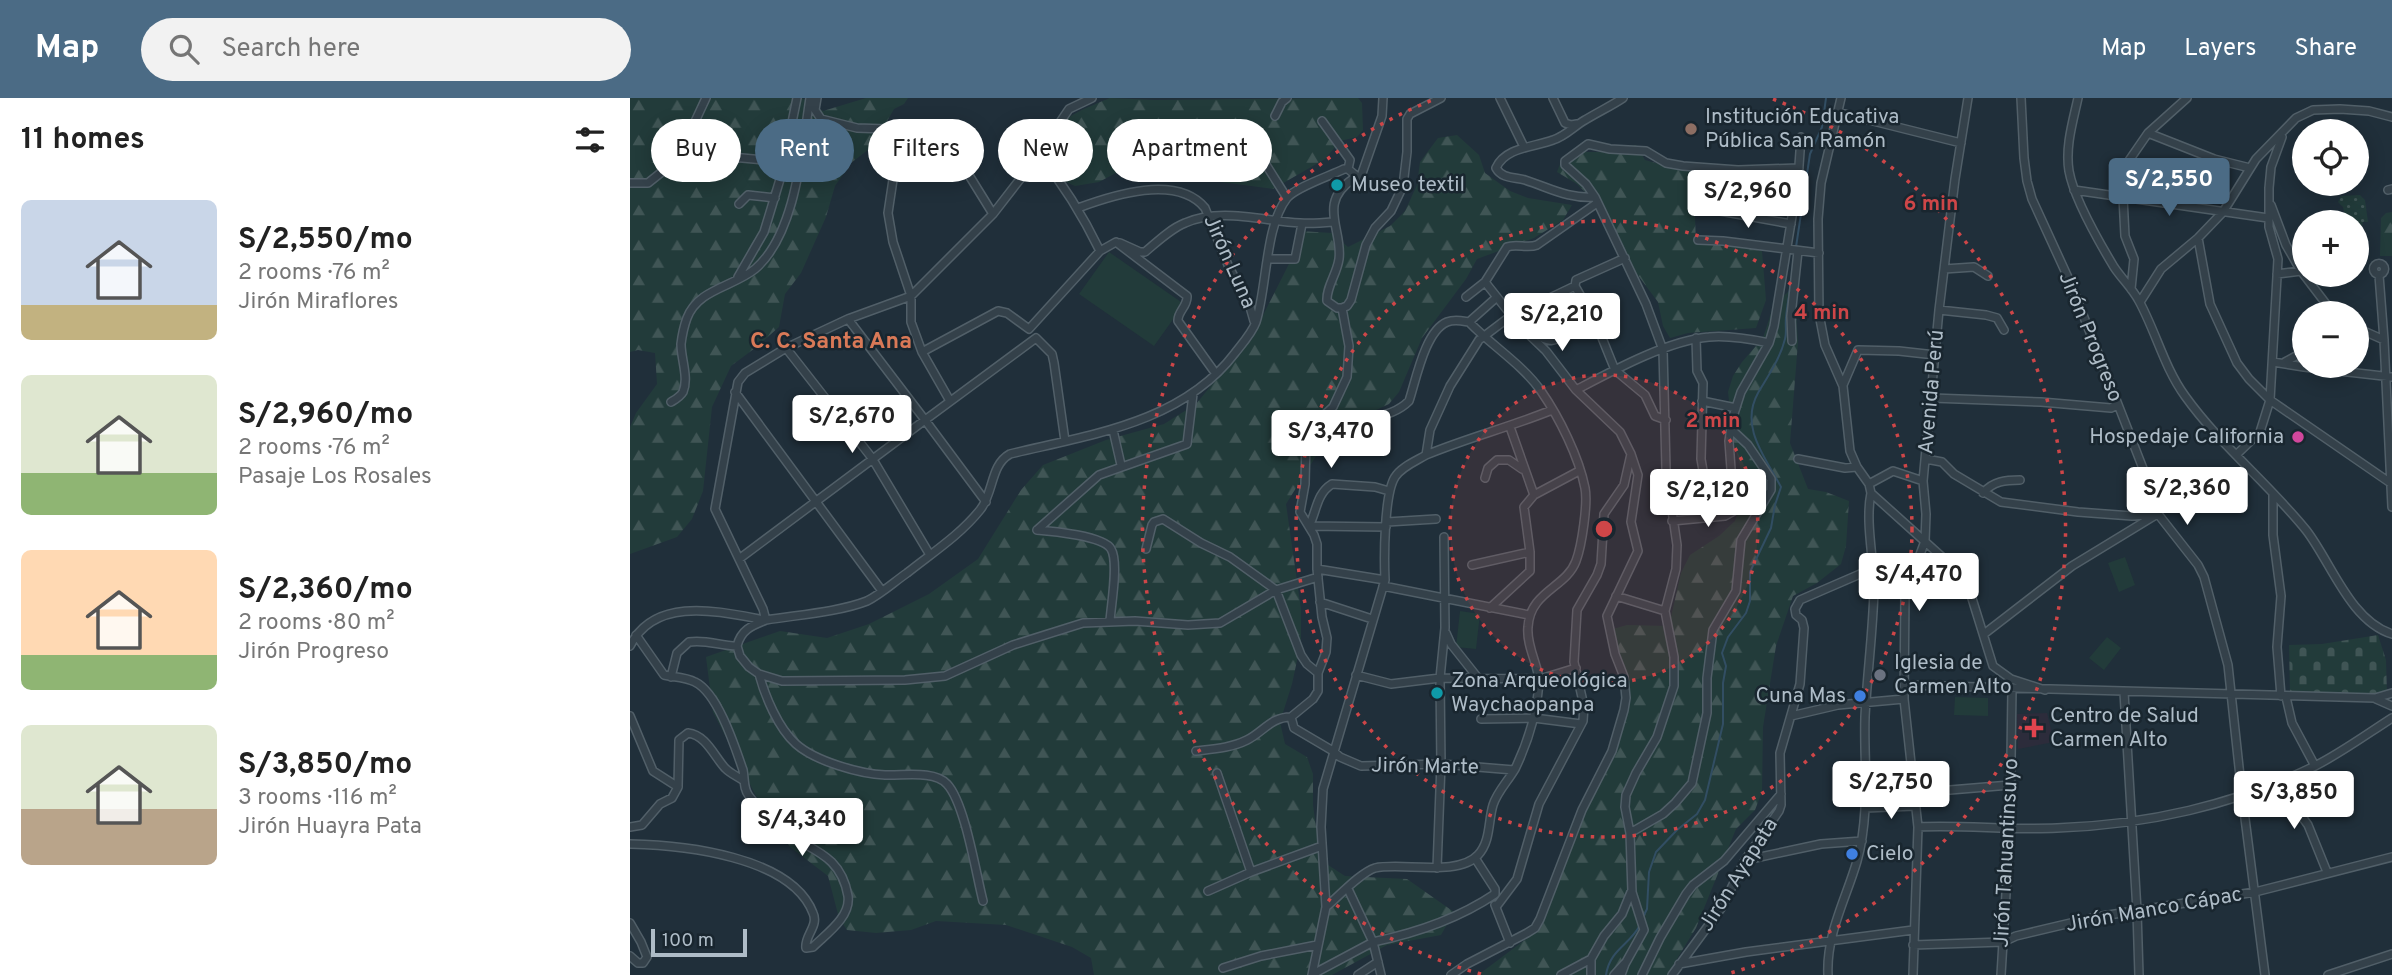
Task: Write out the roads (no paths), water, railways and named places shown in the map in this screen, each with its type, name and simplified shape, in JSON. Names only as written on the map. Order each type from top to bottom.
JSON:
[{"type":"street","points":[[630,183],[648,183],[663,171],[689,157],[692,128],[706,98]]},
{"type":"street","points":[[793,119],[797,98]]},
{"type":"street","points":[[671,402],[679,397],[684,389],[681,343],[692,308],[707,294],[735,281],[763,261],[772,248],[787,214],[796,182],[810,98]]},
{"type":"street","points":[[817,98],[815,110],[821,119],[857,128],[886,129],[899,138],[902,150],[894,173],[888,213],[893,242],[911,296],[911,322],[922,352],[950,401]]},
{"type":"street","points":[[1062,119],[1069,109],[1092,98]]},
{"type":"street","points":[[1275,116],[1287,98]]},
{"type":"street","points":[[1360,179],[1382,116],[1383,98]]},
{"type":"street","points":[[1360,179],[1350,181],[1338,196],[1334,208],[1333,222],[1339,255],[1327,301],[1342,308],[1351,300],[1366,245],[1375,228],[1391,211],[1403,186],[1407,152],[1406,119],[1410,114],[1441,98]]},
{"type":"street","points":[[1500,98],[1524,147]]},
{"type":"street","points":[[1553,98],[1565,123],[1570,125],[1581,122]]},
{"type":"street","points":[[1596,200],[1563,195],[1526,180],[1498,173],[1496,168],[1500,162],[1524,147],[1564,135],[1611,102],[1623,98]]},
{"type":"street","points":[[1828,975],[1831,942],[1839,910],[1862,841],[1866,702],[1874,568],[1869,505],[1871,493],[1869,484],[1850,451],[1843,386],[1825,345],[1819,314],[1818,219],[1821,183],[1841,98]]},
{"type":"street","name":"Avenida Perú","points":[[1913,975],[1917,827],[1904,699],[1905,595],[1925,541],[1923,481],[1939,310],[1968,98]]},
{"type":"street","name":"Jirón Progreso","points":[[2021,98],[2027,181],[2044,227],[2071,284],[2158,513],[2198,565],[2204,577],[2228,665],[2265,975]]},
{"type":"street","points":[[2078,98],[2068,148],[2074,190],[2115,267],[2140,302],[2170,371],[2184,394],[2236,455],[2307,531],[2349,600],[2374,625],[2392,634]]},
{"type":"street","points":[[2131,289],[2134,259],[2125,236],[2123,197],[2128,162],[2148,134],[2187,98]]},
{"type":"street","points":[[2140,302],[2161,269],[2198,238],[2223,212],[2250,168],[2296,118],[2313,110],[2369,111],[2392,117]]},
{"type":"street","points":[[1837,112],[1961,143]]},
{"type":"street","points":[[1322,121],[1350,160],[1348,169]]},
{"type":"street","points":[[2236,455],[2262,429],[2270,400],[2278,259],[2269,218],[2271,167],[2284,133]]},
{"type":"street","points":[[2148,134],[2214,159],[2250,168]]},
{"type":"street","points":[[1792,341],[1791,224],[1801,137]]},
{"type":"street","points":[[1621,975],[1644,930],[1633,901],[1626,795],[1657,737],[1674,687],[1674,657],[1665,611],[1676,569],[1677,545],[1666,469],[1663,350],[1646,304],[1596,200],[1586,184],[1565,162],[1588,144],[1610,149],[1646,151],[1666,163],[1683,166],[1738,170],[1799,168]]},
{"type":"street","points":[[1348,169],[1360,179]]},
{"type":"street","points":[[1348,169],[1298,190],[1287,198],[1276,221],[1255,324],[1231,358],[1193,394],[1150,416],[1113,430],[1003,457],[986,502],[960,531],[883,592],[847,606],[766,620],[749,627],[743,632],[737,646],[740,656],[759,674],[782,681],[905,680],[945,676],[1013,645],[1083,623],[1220,623],[1276,590],[1317,573],[1384,583],[1445,599],[1529,615]]},
{"type":"street","points":[[1272,174],[1287,198]]},
{"type":"street","points":[[735,281],[764,232],[779,182]]},
{"type":"street","points":[[973,182],[993,214]]},
{"type":"street","points":[[766,620],[715,509],[738,382],[745,373],[786,348],[848,319],[911,296],[993,214],[1018,182]]},
{"type":"street","points":[[1061,182],[1079,208],[1100,251]]},
{"type":"street","name":"Jirón Luna","points":[[1079,208],[1119,195],[1156,190],[1191,196],[1201,202],[1228,265],[1250,307],[1255,324]]},
{"type":"street","points":[[2074,190],[2269,218]]},
{"type":"street","points":[[1716,193],[1795,198]]},
{"type":"street","points":[[739,204],[748,195],[775,198]]},
{"type":"street","points":[[1466,297],[1485,282],[1507,247],[1514,245],[1528,248],[1537,245],[1596,200]]},
{"type":"street","points":[[2270,200],[2292,255]]},
{"type":"street","points":[[1709,209],[1791,224]]},
{"type":"street","points":[[1029,329],[1100,251],[1116,242],[1144,252],[1176,227],[1209,216],[1302,224],[1333,222]]},
{"type":"street","points":[[1268,259],[1296,259],[1302,224]]},
{"type":"street","points":[[2198,238],[2210,304],[2237,363],[2249,379],[2270,400],[2392,484]]},
{"type":"street","points":[[1698,240],[1819,253]]},
{"type":"street","points":[[1116,242],[1187,296],[1178,321],[1216,374]]},
{"type":"street","points":[[1672,521],[1725,516],[1734,511],[1731,429],[1741,392],[1769,342],[1793,251]]},
{"type":"street","points":[[1625,258],[1576,280],[1575,286],[1596,323],[1615,370],[1645,395],[1655,416],[1666,420]]},
{"type":"street","points":[[2388,267],[2381,264],[2374,267],[2375,273],[2379,275],[2389,377],[2392,508]]},
{"type":"street","points":[[1944,269],[1978,267],[1988,276]]},
{"type":"street","points":[[2277,274],[2292,272]]},
{"type":"street","points":[[1451,975],[1535,928],[1540,919],[1582,810],[1617,738],[1626,698],[1624,677],[1607,620],[1638,551],[1631,522],[1637,475],[1631,454],[1620,432],[1576,390],[1546,351],[1512,316],[1485,282]]},
{"type":"street","points":[[1426,455],[1430,430],[1450,386],[1479,340],[1512,316],[1575,286]]},
{"type":"street","points":[[2313,287],[2324,301]]},
{"type":"street","points":[[1469,322],[1497,297]]},
{"type":"street","points":[[1512,316],[1534,333],[1550,341],[1556,340],[1559,338],[1559,329],[1552,297]]},
{"type":"street","points":[[1196,751],[1249,740],[1278,718],[1291,717],[1313,699],[1319,684],[1318,673],[1326,652],[1327,638],[1320,602],[1317,544],[1300,512],[1305,484],[1305,444],[1309,434],[1339,396],[1347,377],[1349,346],[1342,308]]},
{"type":"street","points":[[1939,310],[1997,318],[2004,330]]},
{"type":"street","points":[[922,352],[989,313],[1007,313],[1029,329],[1052,354],[1065,441]]},
{"type":"street","points":[[848,319],[986,502]]},
{"type":"street","points":[[1322,417],[1347,420],[1403,407],[1409,401],[1430,340],[1438,328],[1456,320],[1469,322],[1541,391],[1567,438],[1585,488],[1586,509],[1576,562],[1568,573],[1540,596],[1529,615],[1530,651],[1540,679],[1534,718],[1514,770],[1493,804],[1485,844],[1475,858],[1437,868],[1378,867],[1365,873],[1326,907]]},
{"type":"street","points":[[2369,333],[2384,340]]},
{"type":"street","points":[[1576,390],[1615,370],[1696,338],[1723,336],[1769,342]]},
{"type":"street","points":[[739,559],[1036,338]]},
{"type":"street","points":[[1696,338],[1697,371],[1703,383],[1701,459],[1713,517]]},
{"type":"street","points":[[786,348],[872,458],[930,555]]},
{"type":"street","points":[[1843,386],[1858,350],[1935,355]]},
{"type":"street","points":[[2285,362],[2292,358]]},
{"type":"street","points":[[2273,362],[2292,364]]},
{"type":"street","points":[[2369,375],[2389,377]]},
{"type":"street","points":[[735,392],[883,592]]},
{"type":"street","points":[[1110,621],[1114,572],[1111,548],[1094,539],[1037,530],[1099,475],[1187,443],[1193,394]]},
{"type":"street","points":[[1932,398],[2111,408],[2117,405]]},
{"type":"street","points":[[1702,401],[1736,408]]},
{"type":"street","points":[[1312,974],[1326,907],[1321,803],[1333,751],[1384,583],[1390,491],[1396,474],[1426,455],[1450,445],[1510,427],[1552,410]]},
{"type":"street","points":[[1510,427],[1534,495]]},
{"type":"street","points":[[1630,833],[1663,814],[1692,783],[1707,713],[1708,668],[1713,630],[1736,591],[1741,540],[1771,490],[1771,479],[1748,445],[1731,429]]},
{"type":"street","points":[[1113,430],[1121,465]]},
{"type":"street","points":[[1496,907],[1517,878],[1539,804],[1581,724],[1584,706],[1573,645],[1577,610],[1601,564],[1604,514],[1624,485],[1631,454]]},
{"type":"street","points":[[1485,478],[1492,464],[1502,459],[1515,462],[1525,472]]},
{"type":"street","points":[[1798,459],[1845,468],[1857,467]]},
{"type":"street","points":[[1926,459],[1942,463],[2001,502],[2052,510],[2132,516],[2158,513]]},
{"type":"street","points":[[1490,608],[1530,571],[1524,508],[1534,495],[1579,471]]},
{"type":"street","points":[[1869,484],[1893,471],[1923,481]]},
{"type":"street","points":[[1983,492],[1998,482],[2020,480]]},
{"type":"street","points":[[1309,526],[1317,502],[1332,484],[1375,487],[1390,491]]},
{"type":"street","points":[[1871,493],[1951,565],[1970,592],[1989,654],[1998,671],[2011,679],[2045,690]]},
{"type":"street","points":[[2273,494],[2273,535],[2281,596],[2277,647],[2283,696],[2292,723],[2315,766]]},
{"type":"street","points":[[1984,634],[2072,566],[2158,513]]},
{"type":"street","points":[[1309,526],[1387,525],[1436,519]]},
{"type":"street","points":[[1146,549],[1154,522],[1168,520],[1230,557],[1276,590],[1301,654],[1307,664],[1318,673]]},
{"type":"street","points":[[1437,868],[1441,764],[1440,678],[1446,628],[1444,537]]},
{"type":"street","points":[[1472,565],[1530,552]]},
{"type":"street","name":"Jirón Ayapata","points":[[1672,975],[1722,907],[1745,860],[1779,811],[1780,753],[1800,684],[1804,628],[1802,620],[1796,615],[1797,605],[1800,600],[1874,568]]},
{"type":"street","points":[[1616,596],[1665,611]]},
{"type":"street","points":[[1320,602],[1372,619]]},
{"type":"street","points":[[630,646],[636,635],[662,616],[680,611],[715,611],[766,620]]},
{"type":"street","points":[[1446,628],[1451,644],[1478,678]]},
{"type":"street","points":[[630,844],[712,852],[762,867],[779,876],[796,889],[813,911],[815,924],[806,948],[813,947],[847,909],[848,899],[839,871],[832,861],[775,825],[746,792],[744,773],[719,709],[701,686],[689,679],[664,675],[636,635]]},
{"type":"street","points":[[671,677],[677,653],[689,642],[707,641],[737,646]]},
{"type":"street","points":[[1356,675],[1391,684],[1440,678],[1540,679],[1576,668]]},
{"type":"street","points":[[759,674],[781,725],[797,745],[849,768],[884,775],[933,776],[950,787],[959,805],[983,901]]},
{"type":"street","points":[[1905,685],[2375,698],[2392,692]]},
{"type":"street","name":"Jirón Tahuantinsuyo","points":[[2001,975],[2010,828],[2012,689]]},
{"type":"street","points":[[2124,692],[2139,975]]},
{"type":"street","points":[[2375,698],[2392,706]]},
{"type":"street","points":[[1791,716],[1838,705],[1904,699]]},
{"type":"street","points":[[630,716],[653,771],[678,787]]},
{"type":"street","name":"Jirón Marte","points":[[1291,717],[1294,728],[1340,757],[1362,766],[1441,764],[1514,770]]},
{"type":"street","points":[[1481,719],[1534,718],[1581,724]]},
{"type":"street","points":[[1917,827],[2054,828],[2133,823],[2177,813],[2242,795],[2315,766],[2392,718]]},
{"type":"street","points":[[630,827],[642,825],[660,804],[672,798],[678,787],[679,740],[688,733],[699,736],[724,767],[744,780]]},
{"type":"street","points":[[1217,773],[1251,872]]},
{"type":"street","points":[[2276,782],[2308,825],[2328,872]]},
{"type":"street","points":[[1950,790],[2010,785]]},
{"type":"street","points":[[1642,975],[1686,894],[1693,885],[1724,861],[1781,794]]},
{"type":"street","points":[[1865,808],[1915,806]]},
{"type":"street","points":[[1745,860],[1821,844],[1862,841]]},
{"type":"street","points":[[1208,891],[1322,846]]},
{"type":"street","name":"Jirón Manco Cápac","points":[[1913,945],[2003,942],[2016,936],[2096,916],[2255,892],[2392,857]]},
{"type":"street","points":[[1312,974],[1373,942],[1458,916],[1492,896],[1496,892],[1495,889],[1475,858]]},
{"type":"street","points":[[1348,889],[1373,942],[1381,975]]},
{"type":"street","points":[[1591,975],[1591,959],[1604,936],[1622,914],[1632,892]]},
{"type":"street","points":[[1492,896],[1510,943]]},
{"type":"street","points":[[630,923],[642,942],[646,957],[643,963],[638,963],[630,956]]},
{"type":"street","points":[[1679,964],[1746,952],[1913,930]]},
{"type":"street","points":[[1223,968],[1261,956],[1317,945]]},
{"type":"street","points":[[2328,975],[2392,954]]},
{"type":"street","points":[[1561,975],[1591,959]]},
{"type":"street","points":[[1359,975],[1378,962]]},
{"type":"street","points":[[1614,975],[1625,964]]},
{"type":"waterway","points":[[1796,247],[1810,154],[1822,127],[1826,98]]},
{"type":"waterway","points":[[1643,917],[1647,909],[1649,872],[1656,852],[1697,814],[1705,800],[1723,724],[1723,683],[1726,666],[1722,653],[1728,637],[1746,613],[1750,601],[1750,572],[1771,528],[1781,487],[1757,442],[1751,418],[1758,393],[1783,346],[1791,280]]},
{"type":"waterway","points":[[1606,975],[1616,953],[1640,925]]},
{"type":"place","name":"Institución Educativa Pública San Ramón","points":[[1691,129]]},
{"type":"place","name":"Museo textil","points":[[1337,185]]},
{"type":"place","name":"Hospedaje California","points":[[2298,437]]},
{"type":"place","name":"Iglesia de Carmen Alto","points":[[1880,675]]},
{"type":"place","name":"Zona Arqueológica Waychaopanpa","points":[[1437,693]]},
{"type":"place","name":"Cuna Mas","points":[[1860,696]]},
{"type":"place","name":"Centro de Salud Carmen Alto","points":[[2034,728]]},
{"type":"place","name":"Cielo","points":[[1852,854]]},
{"type":"district","name":"C. C. Santa Ana","points":[[831,342]]}]
